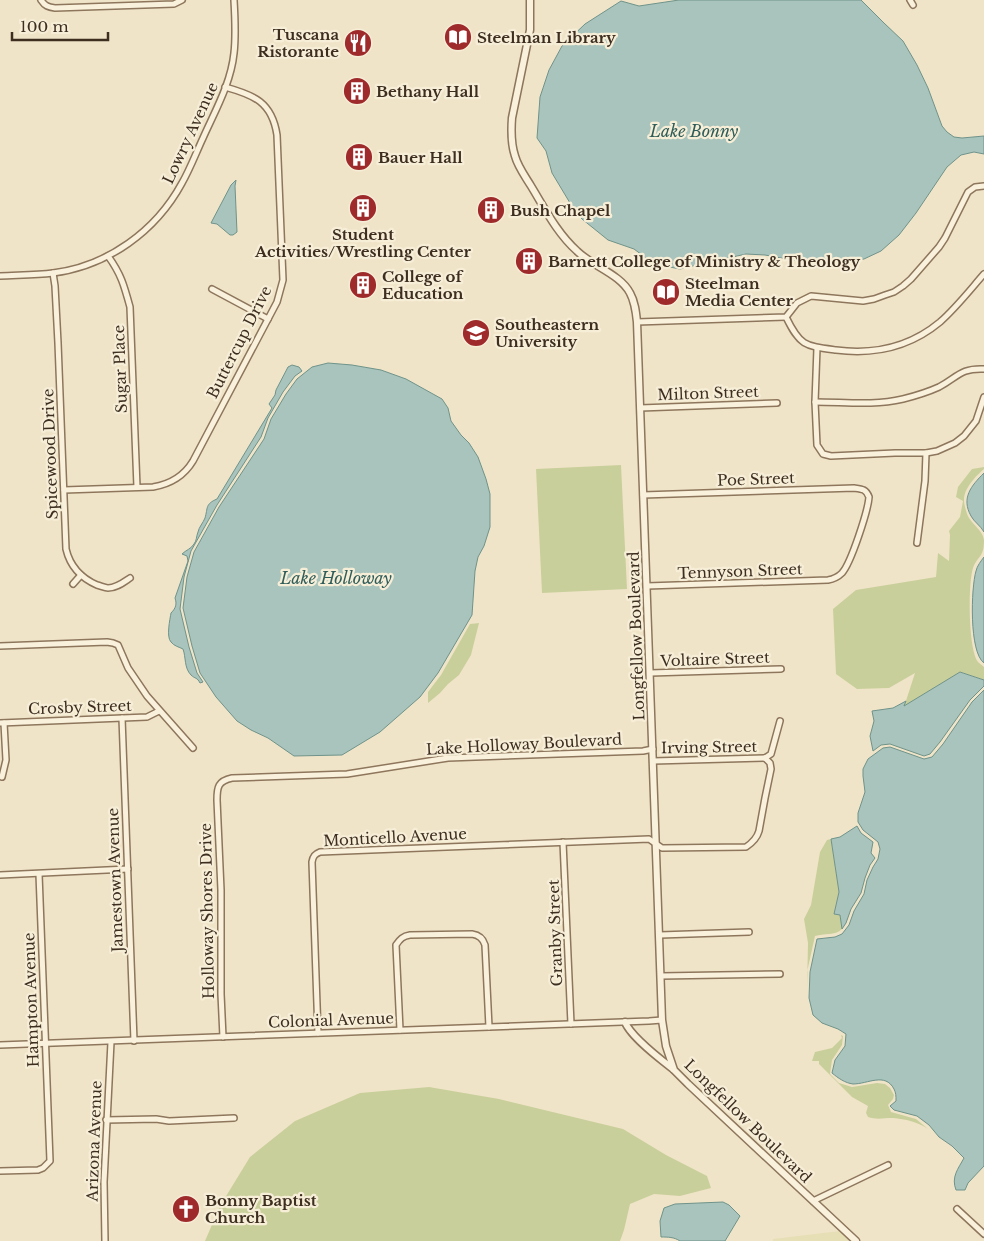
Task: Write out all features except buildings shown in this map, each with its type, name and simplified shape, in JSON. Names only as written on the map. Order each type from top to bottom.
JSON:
[{"type":"street","points":[[42,2],[50,8],[55,8],[113,3],[174,4],[182,0]]},
{"type":"street","name":"Lowry Avenue","points":[[0,276],[53,273],[84,265],[108,256],[138,237],[164,210],[188,172],[225,87],[232,66],[234,52],[234,0]]},
{"type":"street","name":"Longfellow Boulevard","points":[[530,0],[530,30],[512,118],[511,131],[515,156],[521,170],[542,205],[567,242],[587,260],[611,274],[627,287],[635,306],[662,1020],[666,1046],[674,1070],[856,1241]]},
{"type":"street","name":"Buttercup Drive","points":[[64,490],[162,485],[182,475],[188,468],[277,302],[283,280],[275,125],[271,114],[264,104],[254,96],[225,87]]},
{"type":"street","points":[[637,322],[786,317],[797,303],[810,296],[863,301],[886,296],[911,279],[939,247],[968,192],[974,187],[984,186]]},
{"type":"street","name":"Sugar Place","points":[[108,256],[124,283],[130,307],[137,487]]},
{"type":"street","name":"Spicewood Drive","points":[[53,273],[56,286],[66,549],[73,566],[81,575],[94,583],[107,588],[115,587],[130,578]]},
{"type":"street","points":[[786,317],[794,333],[806,345],[852,352],[879,350],[917,338],[940,322],[984,274]]},
{"type":"street","points":[[212,290],[268,318]]},
{"type":"street","points":[[816,348],[815,402],[817,445],[824,454],[831,456],[937,451],[955,443],[964,436],[976,421],[984,397]]},
{"type":"street","points":[[815,402],[884,403],[903,399],[938,387],[964,371],[984,369]]},
{"type":"street","name":"Milton Street","points":[[640,408],[777,404]]},
{"type":"street","points":[[917,543],[925,481],[926,453]]},
{"type":"street","name":"Poe Street","points":[[643,495],[863,489],[868,493],[869,497],[863,523],[844,570],[834,578]]},
{"type":"street","points":[[73,584],[81,575]]},
{"type":"street","name":"Tennyson Street","points":[[647,586],[828,580],[834,578]]},
{"type":"street","points":[[0,646],[107,642],[118,645],[136,681],[159,711],[193,748]]},
{"type":"street","name":"Voltaire Street","points":[[650,673],[781,669]]},
{"type":"street","name":"Crosby Street","points":[[2,723],[147,717],[159,711]]},
{"type":"street","name":"Jamestown Avenue","points":[[122,718],[134,1041]]},
{"type":"street","points":[[765,758],[771,754],[780,721]]},
{"type":"street","points":[[2,723],[6,760],[2,777]]},
{"type":"street","name":"Lake Holloway Boulevard","points":[[219,785],[225,779],[232,778],[347,774],[448,758],[653,749]]},
{"type":"street","name":"Irving Street","points":[[653,761],[765,758]]},
{"type":"street","name":"Monticello Avenue","points":[[318,1033],[312,862],[316,854],[320,852],[648,839],[662,848],[746,846],[758,835],[759,831],[772,770],[770,763],[765,758]]},
{"type":"street","name":"Holloway Shores Drive","points":[[219,785],[217,800],[221,890],[223,1037]]},
{"type":"street","name":"Granby Street","points":[[564,842],[571,1024]]},
{"type":"street","points":[[0,875],[128,870]]},
{"type":"street","name":"Hampton Avenue","points":[[0,1171],[38,1170],[50,1161],[39,874]]},
{"type":"street","points":[[660,934],[749,932]]},
{"type":"street","points":[[400,1030],[396,945],[404,936],[410,935],[476,934],[484,940],[488,1027]]},
{"type":"street","points":[[661,976],[780,974]]},
{"type":"street","name":"Colonial Avenue","points":[[0,1045],[662,1020]]},
{"type":"street","points":[[625,1022],[628,1029],[634,1035],[674,1070]]},
{"type":"street","name":"Arizona Avenue","points":[[105,1241],[104,1182],[111,1042]]},
{"type":"street","points":[[106,1120],[156,1119],[169,1121],[234,1118]]},
{"type":"street","points":[[813,1200],[888,1166]]},
{"type":"street","points":[[957,1209],[984,1234]]},
{"type":"shaded area","points":[[840,1231],[851,1241],[773,1241],[773,1239]]},
{"type":"green space","points":[[621,465],[627,589],[542,593],[536,469]]},
{"type":"green space","points":[[984,467],[968,487],[964,500],[968,517],[980,531],[984,540],[982,553],[973,568],[971,576],[970,601],[972,644],[978,662],[984,667],[984,680],[960,672],[904,707],[915,673],[889,688],[857,689],[836,674],[833,609],[856,590],[936,577],[938,553],[949,561],[949,531],[960,517],[963,501],[956,497],[958,487],[972,469]]},
{"type":"green space","points":[[479,623],[471,655],[459,675],[428,703],[428,692],[441,675],[470,624]]},
{"type":"green space","points":[[831,839],[839,892],[834,914],[840,915],[842,929],[833,934],[815,936],[807,970],[808,943],[804,919],[811,905],[820,852],[827,840]]},
{"type":"green space","points":[[841,1035],[843,1036],[842,1045],[832,1060],[830,1074],[839,1083],[852,1087],[877,1083],[885,1084],[894,1095],[888,1105],[891,1112],[916,1119],[928,1129],[902,1119],[868,1117],[866,1113],[868,1106],[852,1097],[819,1064],[819,1061],[812,1061],[815,1052],[832,1048],[842,1038]]},
{"type":"green space","points":[[429,1087],[499,1099],[623,1129],[666,1155],[707,1176],[711,1188],[680,1196],[654,1194],[630,1204],[620,1241],[205,1241],[220,1206],[250,1157],[295,1121],[360,1093]]},
{"type":"water","name":"Lake Bonny","points":[[679,0],[861,0],[903,41],[928,88],[942,126],[954,137],[984,136],[984,154],[974,152],[961,155],[947,167],[899,235],[881,251],[864,259],[831,264],[746,254],[680,269],[654,264],[634,249],[608,240],[582,219],[573,208],[552,173],[546,151],[537,138],[540,97],[549,70],[562,46],[585,24],[621,1],[639,6]]},
{"type":"water","points":[[236,180],[237,232],[230,235],[217,224],[211,223],[231,185]]},
{"type":"water","name":"Lake Holloway","points":[[328,363],[381,370],[406,379],[442,399],[448,408],[451,421],[478,457],[490,494],[490,527],[478,557],[475,571],[472,615],[438,673],[420,697],[380,732],[342,755],[294,756],[268,738],[237,721],[216,697],[200,673],[183,608],[187,577],[194,552],[219,507],[264,439],[271,419],[297,379],[312,367]]},
{"type":"water","points":[[292,365],[299,367],[302,371],[295,376],[283,392],[268,418],[261,437],[217,505],[191,551],[184,577],[180,609],[197,673],[203,682],[200,683],[187,669],[183,649],[172,643],[169,636],[171,613],[176,606],[175,598],[188,561],[187,556],[182,554],[195,543],[209,505],[217,499],[272,408],[269,404],[288,367]]},
{"type":"water","points":[[984,473],[984,532],[968,510],[967,498],[975,483]]},
{"type":"water","points":[[984,557],[984,663],[979,657],[976,646],[972,605],[976,571]]},
{"type":"water","points":[[960,672],[984,680],[984,686],[970,700],[930,754],[924,756],[890,744],[881,745],[873,751],[870,736],[874,721],[872,711],[893,708],[906,701],[904,706]]},
{"type":"water","points":[[984,690],[984,1166],[968,1183],[965,1190],[956,1190],[955,1177],[964,1158],[917,1116],[894,1110],[890,1106],[896,1101],[894,1089],[890,1084],[881,1080],[859,1084],[847,1083],[832,1073],[835,1060],[845,1046],[846,1034],[822,1023],[813,1015],[809,998],[810,972],[817,939],[835,937],[842,934],[849,925],[854,911],[864,894],[867,880],[878,859],[880,849],[878,842],[863,830],[858,822],[858,813],[865,792],[863,769],[868,759],[883,748],[890,747],[924,759],[932,757],[972,702]]},
{"type":"water","points":[[857,826],[861,833],[873,842],[871,853],[875,858],[870,865],[861,893],[842,929],[840,915],[834,914],[839,892],[831,839],[840,837]]},
{"type":"water","points":[[723,1202],[740,1216],[725,1241],[680,1241],[669,1237],[661,1237],[660,1221],[664,1208],[675,1204]]},
{"type":"place","name":"Steelman Library","points":[[458,37]]},
{"type":"place","name":"Tuscana Ristorante","points":[[358,43]]},
{"type":"place","name":"Bethany Hall","points":[[357,91]]},
{"type":"place","name":"Bauer Hall","points":[[359,157]]},
{"type":"place","name":"Student Activities/Wrestling Center","points":[[363,208]]},
{"type":"place","name":"Bush Chapel","points":[[491,210]]},
{"type":"place","name":"Barnett College of Ministry & Theology","points":[[529,261]]},
{"type":"place","name":"College of Education","points":[[363,285]]},
{"type":"place","name":"Steelman Media Center","points":[[666,292]]},
{"type":"place","name":"Southeastern University","points":[[476,333]]},
{"type":"place","name":"Bonny Baptist Church","points":[[186,1209]]}]
